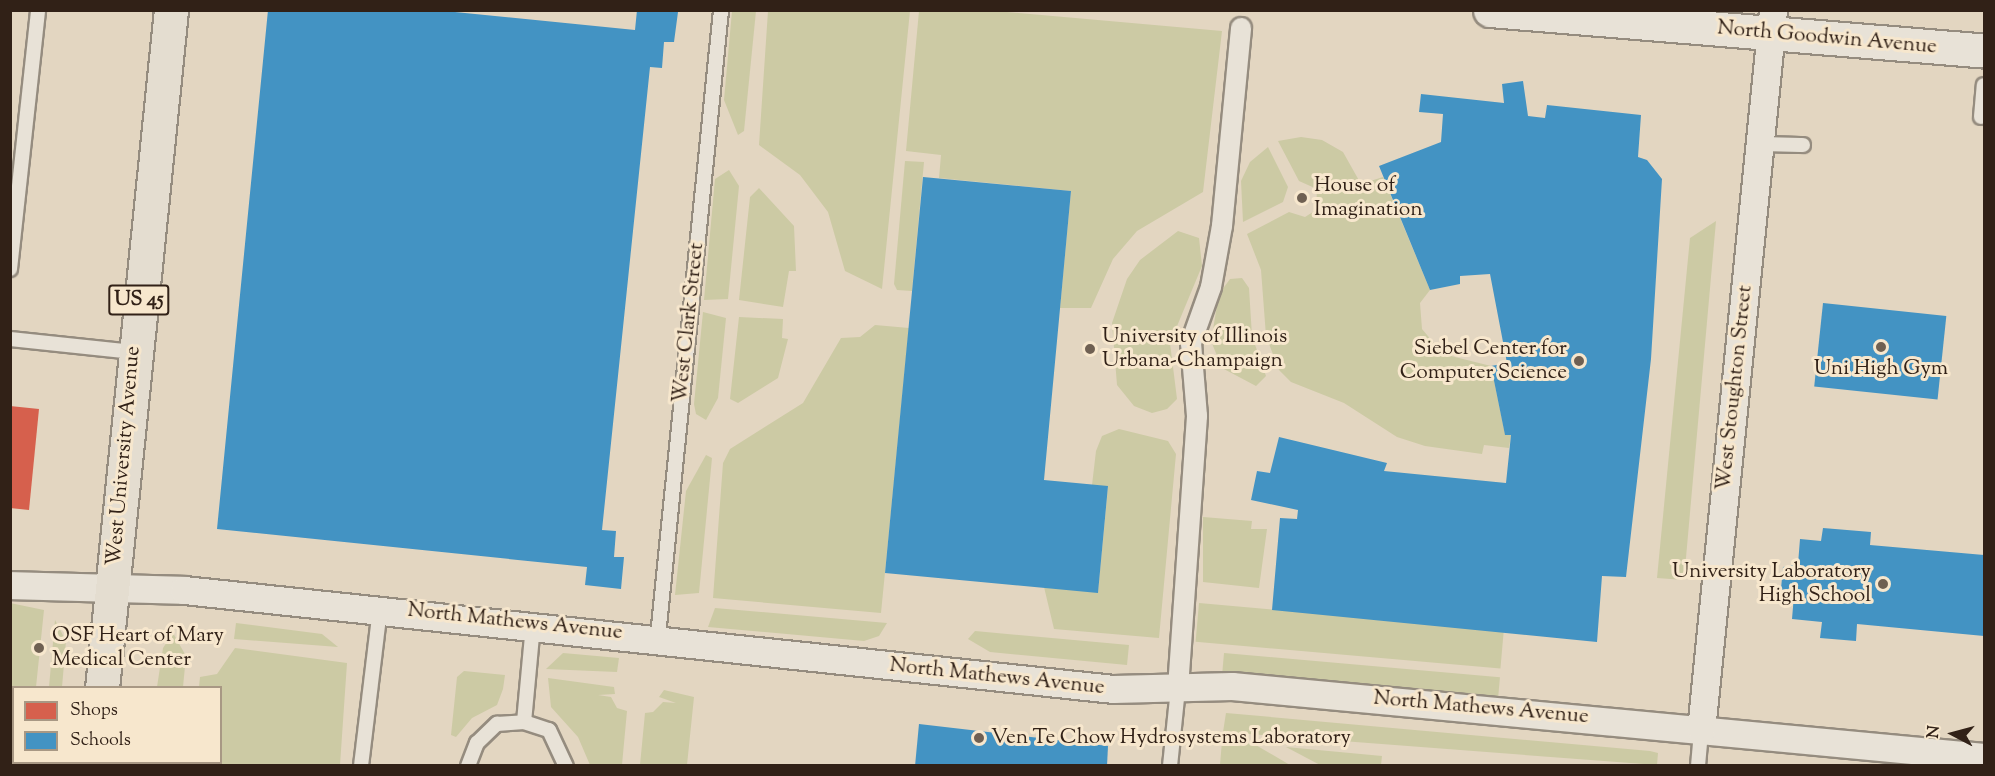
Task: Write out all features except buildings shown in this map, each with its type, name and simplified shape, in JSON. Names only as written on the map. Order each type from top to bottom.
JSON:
[{"type":"main road","name":"West University Avenue","points":[[102,686],[134,352],[171,10]]},
{"type":"street","name":"North Goodwin Avenue","points":[[1499,11],[1772,22],[1984,51]]},
{"type":"street","name":"West Stoughton Street","points":[[1701,730],[1772,22]]},
{"type":"street","points":[[1178,688],[1197,416],[1191,343],[1211,287],[1222,226],[1241,28]]},
{"type":"street","name":"North Mathews Avenue","points":[[10,585],[111,590],[184,590],[658,636],[706,650],[1135,691],[1232,686],[1984,757]]},
{"type":"lane","points":[[10,269],[38,10]]},
{"type":"lane","name":"West Clark Street","points":[[658,636],[721,10]]},
{"type":"lane","points":[[1981,117],[1984,85]]},
{"type":"lane","points":[[1760,144],[1803,145]]},
{"type":"lane","points":[[10,339],[134,352]]},
{"type":"lane","points":[[361,765],[380,609]]},
{"type":"lane","points":[[524,722],[533,625]]},
{"type":"lane","points":[[1170,765],[1178,688]]},
{"type":"lane","points":[[468,765],[477,743],[497,724],[524,722],[549,730],[566,765]]},
{"type":"lane","name":"West Stoughton Street","points":[[1698,765],[1701,730]]},
{"type":"shaded area","points":[[732,11],[756,11],[744,131],[738,135],[724,100]]},
{"type":"shaded area","points":[[768,11],[910,11],[882,289],[845,271],[828,212],[800,175],[759,145]]},
{"type":"shaded area","points":[[919,11],[996,11],[1222,31],[1203,192],[1137,231],[1113,259],[1091,308],[1060,308],[1071,191],[939,178],[941,155],[906,151]]},
{"type":"shaded area","points":[[1301,137],[1322,140],[1343,152],[1361,184],[1383,177],[1430,290],[1420,303],[1422,329],[1443,354],[1491,366],[1505,434],[1511,435],[1509,448],[1484,445],[1482,454],[1425,446],[1397,437],[1344,403],[1291,382],[1279,370],[1266,336],[1261,270],[1247,234],[1289,212],[1305,217],[1316,210],[1317,189],[1299,181],[1278,141]]},
{"type":"shaded area","points":[[1268,147],[1288,187],[1283,202],[1243,222],[1241,181],[1250,162]]},
{"type":"shaded area","points":[[905,161],[924,162],[912,291],[897,290],[894,284]]},
{"type":"shaded area","points":[[729,170],[739,186],[728,299],[704,300],[715,179]]},
{"type":"shaded area","points":[[759,188],[794,226],[796,271],[789,271],[783,307],[739,300],[750,197]]},
{"type":"shaded area","points":[[1716,221],[1684,580],[1657,578],[1690,238]]},
{"type":"shaded area","points":[[1178,231],[1199,238],[1202,266],[1170,343],[1177,399],[1167,409],[1152,413],[1134,406],[1117,385],[1112,323],[1127,279],[1140,260]]},
{"type":"shaded area","points":[[1242,278],[1249,288],[1252,336],[1266,376],[1256,386],[1222,368],[1211,341],[1219,294],[1230,279]]},
{"type":"shaded area","points":[[703,312],[726,318],[718,398],[706,420],[696,414],[694,404]]},
{"type":"shaded area","points":[[739,317],[783,319],[782,338],[788,339],[778,378],[738,403],[730,399]]},
{"type":"shaded area","points":[[875,325],[909,328],[881,613],[713,598],[723,463],[730,449],[803,403],[841,338],[860,337]]},
{"type":"shaded area","points":[[1119,429],[1168,441],[1176,454],[1159,638],[1054,629],[1044,587],[1098,592],[1108,487],[1092,485],[1096,451],[1102,436]]},
{"type":"shaded area","points":[[706,455],[712,458],[699,593],[675,595],[686,491]]},
{"type":"shaded area","points":[[1203,517],[1252,521],[1251,529],[1267,529],[1259,588],[1203,582]]},
{"type":"shaded area","points":[[10,603],[44,610],[36,686],[12,686],[12,764],[29,765],[11,765]]},
{"type":"shaded area","points":[[1199,603],[1504,630],[1500,669],[1196,642]]},
{"type":"shaded area","points":[[715,608],[887,623],[879,636],[864,641],[708,627]]},
{"type":"shaded area","points":[[55,620],[66,641],[62,686],[49,686]]},
{"type":"shaded area","points":[[236,623],[322,634],[338,647],[234,639]]},
{"type":"shaded area","points":[[975,631],[1129,645],[1127,665],[990,652],[968,639]]},
{"type":"shaded area","points":[[173,633],[186,656],[183,686],[157,686],[163,648]]},
{"type":"shaded area","points":[[235,648],[347,663],[340,765],[191,765],[222,764],[222,686],[199,686],[200,677],[217,674]]},
{"type":"shaded area","points":[[563,653],[619,658],[617,672],[546,669]]},
{"type":"shaded area","points":[[1224,653],[1500,677],[1498,697],[1222,673]]},
{"type":"shaded area","points":[[464,671],[505,675],[497,705],[472,718],[456,737],[451,735],[457,677]]},
{"type":"shaded area","points":[[548,678],[614,687],[615,694],[598,695],[611,697],[617,708],[627,711],[622,765],[590,765],[578,737],[551,707]]},
{"type":"shaded area","points":[[664,690],[694,697],[687,765],[640,765],[645,713],[653,712],[663,702],[676,703],[659,697]]},
{"type":"shaded area","points":[[1226,713],[1650,751],[1658,753],[1657,765],[1223,732]]},
{"type":"shaded area","points":[[1222,741],[1254,744],[1290,765],[1220,765]]},
{"type":"shaded area","points":[[1286,747],[1382,756],[1381,765],[1320,765]]},
{"type":"place","name":"House of Imagination","points":[[1302,198]]},
{"type":"place","name":"Uni High Gym","points":[[1881,347]]},
{"type":"place","name":"University of Illinois Urbana-Champaign","points":[[1090,349]]},
{"type":"place","name":"Siebel Center for Computer Science","points":[[1579,361]]},
{"type":"place","name":"University Laboratory High School","points":[[1883,584]]},
{"type":"place","name":"OSF Heart of Mary Medical Center","points":[[39,648]]},
{"type":"place","name":"Ven Te Chow Hydrosystems Laboratory","points":[[979,738]]}]
